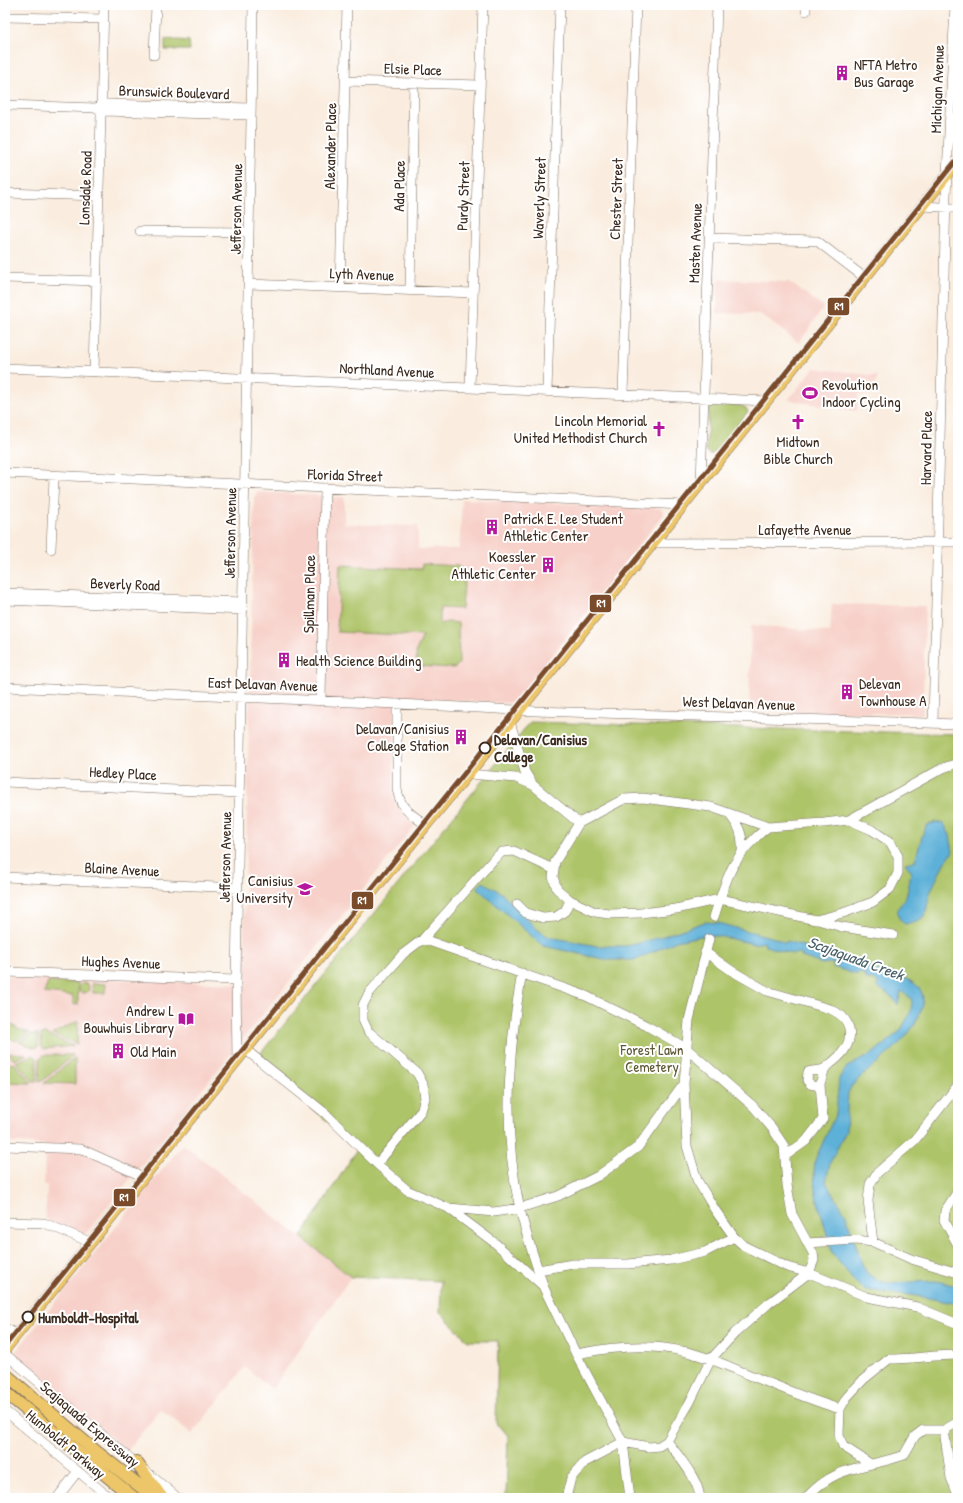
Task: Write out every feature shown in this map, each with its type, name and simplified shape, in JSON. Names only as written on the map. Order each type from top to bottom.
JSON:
[{"type":"highway","name":"Scajaquada Expressway","points":[[5,1374],[98,1453],[155,1498]]},
{"type":"highway","name":"Scajaquada Expressway","points":[[5,1392],[134,1498]]},
{"type":"highway","points":[[136,1462],[162,1498]]},
{"type":"main road","points":[[5,1349],[426,825],[469,774],[958,161]]},
{"type":"street","name":"Lonsdale Road","points":[[94,372],[100,107],[104,5]]},
{"type":"street","points":[[154,56],[156,5]]},
{"type":"street","name":"Jefferson Avenue","points":[[237,1061],[236,980],[253,5]]},
{"type":"street","name":"Alexander Place","points":[[340,287],[347,5]]},
{"type":"street","name":"Purdy Street","points":[[470,388],[483,5]]},
{"type":"street","name":"Waverly Street","points":[[546,391],[560,5]]},
{"type":"street","name":"Chester Street","points":[[623,394],[636,5]]},
{"type":"street","name":"Masten Avenue","points":[[701,483],[717,5]]},
{"type":"street","name":"Michigan Avenue","points":[[948,174],[954,5]]},
{"type":"street","points":[[5,17],[104,19]]},
{"type":"street","name":"Elsie Place","points":[[345,81],[480,85]]},
{"type":"street","name":"Ada Place","points":[[410,290],[414,82]]},
{"type":"street","name":"Brunswick Boulevard","points":[[5,105],[251,112]]},
{"type":"street","name":"Harvard Place","points":[[933,723],[948,174]]},
{"type":"street","points":[[5,193],[99,196]]},
{"type":"street","points":[[922,206],[958,208]]},
{"type":"street","points":[[140,231],[249,232]]},
{"type":"street","points":[[709,238],[817,241],[865,278]]},
{"type":"street","points":[[5,278],[97,280]]},
{"type":"street","name":"Lyth Avenue","points":[[249,284],[473,293]]},
{"type":"street","name":"Northland Avenue","points":[[5,368],[767,401]]},
{"type":"street","name":"Florida Street","points":[[5,473],[54,477],[684,505]]},
{"type":"street","points":[[51,549],[54,477]]},
{"type":"street","name":"Spillman Place","points":[[321,701],[325,488]]},
{"type":"street","name":"Lafayette Avenue","points":[[653,544],[958,542]]},
{"type":"street","name":"Beverly Road","points":[[5,593],[117,601]]},
{"type":"street","name":"Beverly Road","points":[[5,600],[117,601],[243,606]]},
{"type":"street","name":"East Delavan Avenue","points":[[5,687],[519,710]]},
{"type":"street","points":[[397,704],[396,789],[399,801],[408,812],[426,825]]},
{"type":"street","name":"West Delavan Avenue","points":[[519,710],[958,724]]},
{"type":"street","points":[[510,722],[525,772],[533,785]]},
{"type":"street","points":[[893,935],[842,927],[720,899],[676,909],[609,914],[595,912],[570,900],[557,889],[553,877],[553,869],[567,841],[579,822],[624,799],[643,798],[710,807],[768,827],[849,820],[943,768],[958,763]]},
{"type":"street","points":[[469,774],[516,778],[533,785],[579,822]]},
{"type":"street","name":"Hedley Place","points":[[5,782],[240,793]]},
{"type":"street","points":[[728,813],[739,826],[743,839],[742,850]]},
{"type":"street","points":[[816,920],[843,913],[874,902],[890,889],[898,874],[898,856],[890,842],[872,830],[849,820]]},
{"type":"street","points":[[714,917],[729,873],[742,850],[768,827]]},
{"type":"street","points":[[377,1164],[421,1111],[425,1098],[423,1084],[417,1073],[368,1031],[363,1020],[363,1005],[369,993],[403,954],[423,939],[502,852],[514,852],[553,869]]},
{"type":"street","name":"Blaine Avenue","points":[[5,878],[238,888]]},
{"type":"street","points":[[517,904],[526,913],[543,918],[556,917],[565,911],[570,900]]},
{"type":"street","points":[[709,938],[689,1020],[684,1084],[687,1146],[697,1180],[715,1210],[734,1237],[744,1246],[786,1267],[809,1272],[867,1297],[917,1307],[958,1324]]},
{"type":"street","points":[[423,939],[586,996],[647,1026],[686,1048],[753,1106],[772,1128],[784,1146],[787,1185],[792,1214],[814,1260],[809,1272],[735,1333],[711,1359],[690,1402],[667,1441],[659,1446],[649,1447],[623,1442],[585,1462],[571,1478],[566,1498]]},
{"type":"street","points":[[706,952],[732,971],[767,991],[840,1013],[847,1022],[849,1028],[849,1039],[841,1055],[825,1068],[810,1071],[808,1073],[808,1083],[812,1086],[820,1084]]},
{"type":"street","name":"Hughes Avenue","points":[[5,972],[236,980]]},
{"type":"street","points":[[522,973],[514,1018],[509,1078],[511,1150],[520,1208],[543,1286],[576,1354],[623,1442],[630,1498]]},
{"type":"street","points":[[246,1050],[325,1113],[377,1164],[407,1190],[448,1208],[495,1243],[543,1286]]},
{"type":"street","points":[[785,1156],[806,1141],[823,1119],[820,1084],[825,1068]]},
{"type":"street","points":[[448,1208],[494,1212],[520,1208],[558,1196],[598,1176],[638,1147],[684,1084]]},
{"type":"street","points":[[872,1242],[868,1201],[870,1184],[877,1173],[915,1140],[958,1085]]},
{"type":"street","points":[[5,1146],[82,1149],[144,1177]]},
{"type":"street","points":[[958,1191],[945,1211],[944,1220],[958,1245]]},
{"type":"street","points":[[5,1222],[44,1223],[90,1242]]},
{"type":"street","points":[[538,1270],[573,1264],[628,1264],[671,1260],[705,1252],[734,1237]]},
{"type":"street","points":[[807,1243],[856,1240],[872,1242],[911,1259],[958,1272]]},
{"type":"street","points":[[5,1328],[16,1334]]},
{"type":"street","points":[[576,1354],[603,1348],[641,1346],[682,1350],[711,1359],[813,1401],[840,1409]]},
{"type":"street","name":"Humboldt Parkway","points":[[5,1354],[178,1498]]},
{"type":"street","points":[[869,1463],[843,1446],[838,1435],[840,1409],[851,1392],[889,1359],[916,1359],[934,1355],[958,1355]]},
{"type":"street","name":"Humboldt Parkway","points":[[5,1410],[110,1498]]},
{"type":"street","points":[[806,1498],[817,1485],[837,1474],[869,1463],[888,1461],[904,1455],[915,1436],[923,1430],[944,1430],[958,1422]]},
{"type":"street","points":[[944,1430],[950,1478],[958,1495]]},
{"type":"street","points":[[667,1441],[688,1470],[700,1498]]},
{"type":"street","points":[[57,1498],[78,1471]]},
{"type":"shaded area","points":[[718,279],[789,282],[824,307],[799,343],[760,314],[717,313]]},
{"type":"shaded area","points":[[814,368],[877,376],[873,395],[858,394],[857,411],[788,400]]},
{"type":"shaded area","name":"Canisius University","points":[[257,492],[344,497],[344,524],[418,526],[418,549],[459,549],[462,499],[661,508],[664,514],[514,703],[396,698],[393,796],[396,804],[416,824],[84,1236],[45,1219],[47,1186],[44,1185],[45,1145],[5,1142],[5,976],[243,984],[254,497]]},
{"type":"shaded area","points":[[832,604],[925,606],[923,714],[749,711],[751,625],[830,632]]},
{"type":"shaded area","points":[[183,1144],[351,1277],[272,1389],[245,1367],[192,1434],[161,1409],[127,1451],[15,1356],[15,1352]]},
{"type":"green space","points":[[165,39],[189,41],[190,50],[165,50]]},
{"type":"green space","points":[[709,404],[741,405],[746,408],[748,412],[713,454],[706,451]]},
{"type":"green space","points":[[422,564],[458,566],[465,572],[462,609],[440,608],[440,624],[447,622],[458,623],[459,664],[454,668],[417,666],[416,651],[423,636],[337,632],[340,565],[422,569]]},
{"type":"green space","name":"Forest Lawn Cemetery","points":[[530,722],[958,734],[958,1498],[506,1498],[508,1436],[500,1426],[496,1424],[498,1341],[468,1341],[440,1312],[441,1281],[351,1277],[301,1237],[358,1148],[256,1059]]},
{"type":"green space","points":[[48,982],[78,983],[78,1005],[73,1004],[73,996],[44,993]]},
{"type":"green space","points":[[84,983],[89,988],[84,993],[79,988]]},
{"type":"green space","points":[[92,983],[106,984],[105,993],[93,993]]},
{"type":"green space","points":[[78,1021],[77,1044],[52,1034]]},
{"type":"green space","points":[[8,1022],[18,1029],[30,1033],[16,1041],[9,1038]]},
{"type":"green space","points":[[33,1034],[38,1034],[38,1047],[34,1048],[19,1042]]},
{"type":"green space","points":[[41,1034],[46,1034],[73,1046],[43,1049],[41,1047]]},
{"type":"green space","points":[[8,1053],[26,1054],[26,1055],[14,1060]]},
{"type":"green space","points":[[33,1055],[37,1058],[37,1081],[33,1081],[16,1062]]},
{"type":"green space","points":[[44,1055],[73,1056],[42,1081],[39,1081],[40,1058]]},
{"type":"green space","points":[[75,1058],[75,1084],[44,1083]]},
{"type":"green space","points":[[14,1063],[31,1083],[6,1082],[6,1065]]},
{"type":"water","points":[[936,822],[944,824],[950,835],[953,852],[944,863],[930,893],[925,916],[916,922],[905,924],[898,916],[898,908],[907,893],[910,879],[911,871],[905,863],[915,861],[922,836],[927,825]]},
{"type":"water","points":[[483,882],[503,894],[537,929],[549,937],[597,946],[627,946],[648,941],[705,922],[718,923],[778,939],[785,943],[787,941],[813,949],[819,954],[821,951],[843,958],[850,964],[853,961],[872,968],[877,973],[880,970],[897,975],[915,984],[922,993],[923,997],[922,1008],[916,1021],[901,1042],[860,1077],[848,1093],[846,1131],[830,1163],[826,1182],[846,1215],[862,1264],[867,1273],[875,1279],[886,1283],[936,1281],[958,1286],[958,1304],[918,1296],[866,1290],[856,1283],[832,1253],[815,1191],[815,1160],[836,1113],[839,1078],[847,1067],[872,1054],[900,1031],[910,1014],[912,1003],[911,998],[901,991],[898,1005],[893,998],[878,987],[878,982],[865,978],[865,973],[855,974],[833,967],[833,963],[822,964],[802,957],[801,953],[792,954],[765,946],[764,942],[755,944],[718,936],[701,936],[676,941],[636,960],[608,960],[543,946],[477,888]]},
{"type":"water","points":[[958,1203],[958,1227],[955,1225],[952,1215]]},
{"type":"transit line","name":"R1","points":[[5,1346],[958,158]]},
{"type":"place","name":"NFTA Metro Bus Garage","points":[[842,73]]},
{"type":"place","name":"Revolution Indoor Cycling","points":[[810,393]]},
{"type":"place","name":"Midtown Bible Church","points":[[798,422]]},
{"type":"place","name":"Lincoln Memorial United Methodist Church","points":[[659,429]]},
{"type":"place","name":"Patrick E. Lee Student Athletic Center","points":[[492,527]]},
{"type":"place","name":"Koessler Athletic Center","points":[[548,565]]},
{"type":"place","name":"Health Science Building","points":[[284,660]]},
{"type":"place","name":"Delevan Townhouse A","points":[[847,692]]},
{"type":"place","name":"Delavan/Canisius College Station","points":[[461,737]]},
{"type":"place","name":"Delavan/Canisius College","points":[[485,748]]},
{"type":"place","name":"Canisius University","points":[[305,889]]},
{"type":"place","name":"Andrew L Bouwhuis Library","points":[[186,1019]]},
{"type":"place","name":"Old Main","points":[[118,1051]]},
{"type":"place","name":"Humboldt–Hospital","points":[[28,1317]]},
{"type":"water label","name":"Scajaquada Creek","points":[[856,958]]}]
